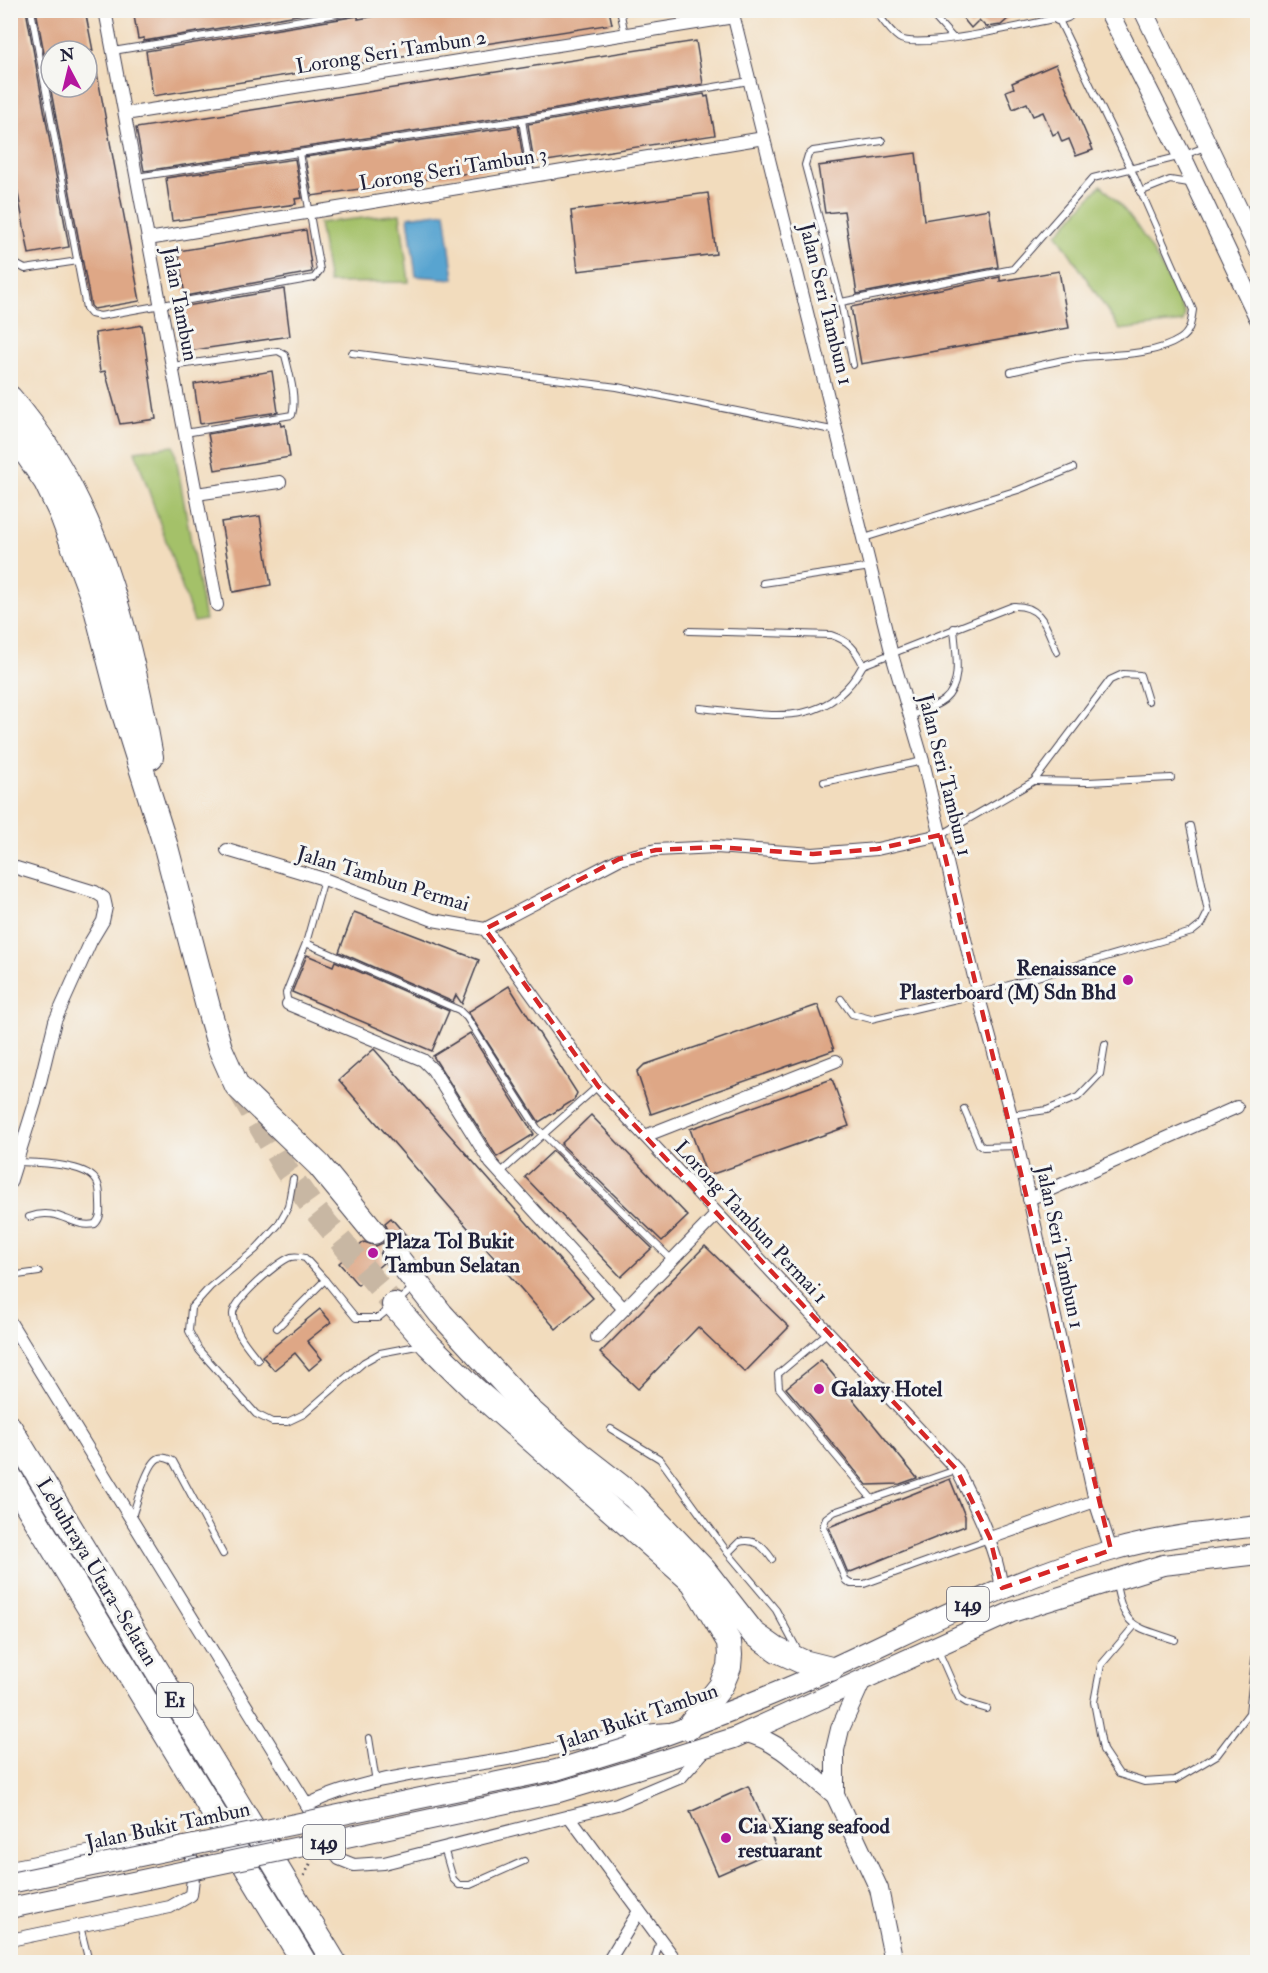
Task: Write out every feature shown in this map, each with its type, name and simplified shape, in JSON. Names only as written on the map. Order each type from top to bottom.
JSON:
[{"type":"highway","points":[[10,398],[40,434],[95,542],[141,699],[166,847]]},
{"type":"highway","points":[[10,429],[46,482],[94,601],[120,701],[166,847],[220,1048],[237,1086],[319,1165],[374,1232]]},
{"type":"highway","points":[[394,1254],[417,1285],[529,1410],[580,1455],[634,1497],[704,1570],[753,1633],[777,1650],[803,1662],[831,1669]]},
{"type":"highway","points":[[394,1305],[429,1345],[474,1389],[693,1582],[729,1642],[730,1655],[729,1667],[721,1686],[688,1728]]},
{"type":"highway","name":"Lebuhraya Utara–Selatan","points":[[10,1428],[334,1962]]},
{"type":"highway","name":"Lebuhraya Utara–Selatan","points":[[10,1477],[304,1962]]},
{"type":"main road","points":[[1108,10],[1182,156],[1257,317]]},
{"type":"main road","points":[[1143,10],[1257,250]]},
{"type":"main road","name":"Jalan Bukit Tambun","points":[[10,1883],[556,1770],[688,1728],[831,1669],[1002,1588],[1111,1550],[1143,1542],[1257,1526]]},
{"type":"main road","name":"149","points":[[10,1908],[559,1792],[706,1749],[747,1733],[861,1682],[935,1645],[1012,1612],[1115,1578],[1163,1565],[1257,1554]]},
{"type":"main road","points":[[835,1795],[835,1750],[840,1729],[861,1682]]},
{"type":"main road","points":[[747,1733],[768,1739],[783,1748],[835,1795],[879,1889],[894,1962]]},
{"type":"street","name":"Jalan Tambun","points":[[105,10],[217,605]]},
{"type":"street","points":[[1047,10],[1058,18],[1067,15],[1071,10]]},
{"type":"street","name":"Lorong Seri Tambun 2","points":[[125,114],[625,35],[733,14]]},
{"type":"street","name":"Jalan Seri Tambun 1","points":[[733,14],[892,655],[923,761],[978,994],[1011,1115],[1095,1501],[1111,1550]]},
{"type":"street","name":"Lorong Seri Tambun 3","points":[[148,238],[764,138]]},
{"type":"street","points":[[196,494],[280,482]]},
{"type":"street","name":"Jalan Tambun Permai","points":[[227,850],[324,879],[433,920],[485,929],[619,860],[656,849],[716,847],[813,854],[877,849],[940,835]]},
{"type":"street","points":[[10,866],[95,892],[104,898],[106,907],[103,921],[91,941],[55,1021],[10,1183]]},
{"type":"street","name":"Lorong Tambun Permai 1","points":[[485,929],[598,1086],[716,1215],[957,1470],[990,1538],[997,1557],[1002,1588]]},
{"type":"street","points":[[288,1004],[423,1060],[433,1070],[500,1173],[623,1308]]},
{"type":"street","points":[[645,1136],[836,1061]]},
{"type":"street","points":[[1029,1199],[1237,1107]]},
{"type":"street","points":[[597,1337],[716,1215]]},
{"type":"street","points":[[10,1322],[132,1517],[267,1744],[339,1859],[354,1865],[384,1863],[617,1804],[681,1777],[706,1749]]},
{"type":"street","points":[[990,1538],[1095,1501]]},
{"type":"street","points":[[307,1805],[343,1789],[509,1759],[632,1731],[688,1728]]},
{"type":"street","points":[[569,1816],[677,1962]]},
{"type":"street","points":[[10,1867],[160,1838],[175,1841],[189,1849],[194,1870],[192,1895],[170,1907],[10,1940]]},
{"type":"street","points":[[608,1962],[639,1911]]},
{"type":"lane","points":[[32,10],[86,308],[92,314],[100,316],[314,278],[320,270],[299,153]]},
{"type":"lane","points":[[620,10],[625,35]]},
{"type":"lane","points":[[875,10],[899,39],[916,41],[953,38],[1058,18],[1131,170],[1193,310],[1190,329],[1181,338],[1141,352],[1073,359],[1011,372]]},
{"type":"lane","points":[[928,10],[953,38]]},
{"type":"lane","points":[[113,51],[357,11]]},
{"type":"lane","points":[[136,177],[522,120],[750,81]]},
{"type":"lane","points":[[522,120],[531,177]]},
{"type":"lane","points":[[853,365],[841,302],[805,165],[808,155],[813,151],[882,141]]},
{"type":"lane","points":[[841,302],[1013,269],[1086,183],[1111,171],[1131,170],[1182,156],[1208,146]]},
{"type":"lane","points":[[1140,192],[1170,180],[1184,181],[1197,187]]},
{"type":"lane","points":[[10,246],[16,264],[25,268],[78,261]]},
{"type":"lane","points":[[172,366],[278,351],[285,355],[295,407],[292,415],[185,433]]},
{"type":"lane","points":[[352,353],[617,387],[837,432]]},
{"type":"lane","points":[[864,538],[1018,490],[1073,468]]},
{"type":"lane","points":[[763,583],[871,567]]},
{"type":"lane","points":[[700,708],[776,715],[811,712],[834,702],[852,685],[863,664],[892,655],[997,610],[1025,606],[1038,612],[1057,652]]},
{"type":"lane","points":[[910,717],[944,699],[952,689],[957,675],[954,628]]},
{"type":"lane","points":[[688,631],[831,635],[846,640],[856,649],[863,664]]},
{"type":"lane","points":[[940,835],[1034,781],[1110,680],[1123,674],[1140,675],[1148,701]]},
{"type":"lane","points":[[824,782],[923,761]]},
{"type":"lane","points":[[1034,781],[1171,778]]},
{"type":"lane","points":[[841,999],[852,1014],[871,1019],[978,994],[1192,932],[1202,924],[1208,912],[1190,826]]},
{"type":"lane","points":[[288,1004],[286,993],[306,943],[324,879]]},
{"type":"lane","points":[[306,943],[459,1010],[467,1018],[543,1133],[672,1260]]},
{"type":"lane","points":[[1011,1115],[1047,1110],[1078,1097],[1100,1074],[1105,1044]]},
{"type":"lane","points":[[500,1173],[598,1086]]},
{"type":"lane","points":[[964,1109],[979,1144],[983,1147],[1017,1146]]},
{"type":"lane","points":[[16,1162],[62,1166],[85,1171],[96,1179],[100,1191],[100,1216],[95,1224],[89,1225],[57,1214],[41,1213],[29,1217]]},
{"type":"lane","points":[[292,1179],[288,1208],[278,1225],[255,1250],[210,1287],[191,1308],[189,1331],[200,1350],[256,1414],[272,1422],[287,1422],[304,1414],[364,1362],[380,1353],[429,1345]]},
{"type":"lane","points":[[258,1360],[235,1325],[232,1313],[235,1303],[280,1262],[291,1257],[305,1258],[356,1318],[378,1318],[417,1285]]},
{"type":"lane","points":[[10,1276],[39,1272]]},
{"type":"lane","points":[[278,1328],[325,1280]]},
{"type":"lane","points":[[827,1333],[778,1374],[779,1388],[872,1499]]},
{"type":"lane","points":[[611,1429],[660,1459],[729,1553],[776,1610],[803,1662]]},
{"type":"lane","points":[[132,1517],[152,1464],[159,1458],[166,1457],[173,1461],[223,1554]]},
{"type":"lane","points":[[957,1470],[834,1512],[826,1518],[823,1527],[846,1581],[851,1584],[864,1584],[990,1538]]},
{"type":"lane","points":[[729,1553],[739,1542],[756,1542],[765,1548],[772,1559]]},
{"type":"lane","points":[[1115,1578],[1121,1609],[1135,1625],[1174,1640]]},
{"type":"lane","points":[[1135,1625],[1101,1665],[1094,1702],[1103,1750],[1119,1774],[1144,1782],[1175,1780],[1217,1755],[1249,1713],[1257,1641]]},
{"type":"lane","points":[[935,1645],[958,1698],[987,1709]]},
{"type":"lane","points":[[369,1738],[376,1783]]},
{"type":"lane","points":[[444,1848],[453,1879],[459,1885],[470,1885],[524,1861]]},
{"type":"lane","points":[[80,1926],[89,1962]]},
{"type":"lane","points":[[654,1962],[660,1939]]},
{"type":"highlighted area","points":[[940,835],[1111,1550],[1002,1588],[990,1538],[957,1470],[598,1086],[485,929],[619,859],[656,850],[716,847],[813,854],[877,849]]},
{"type":"green space","points":[[1101,185],[1128,215],[1149,245],[1185,314],[1183,322],[1120,330],[1057,234]]},
{"type":"green space","points":[[400,214],[409,282],[329,283],[319,223]]},
{"type":"green space","points":[[174,446],[205,620],[194,622],[135,451]]},
{"type":"water","points":[[445,212],[454,279],[416,276],[408,217]]},
{"type":"building","points":[[10,10],[26,10],[39,82],[39,99],[42,99],[69,247],[29,254],[10,150]]},
{"type":"building","points":[[36,10],[85,10],[91,39],[41,39]]},
{"type":"building","points":[[133,10],[327,10],[144,41],[144,38],[138,39]]},
{"type":"building","points":[[412,10],[609,10],[612,24],[153,96],[146,51],[358,16],[358,19]]},
{"type":"building","points":[[956,10],[1018,10],[1001,25],[986,27],[979,20],[971,28]]},
{"type":"building","points":[[696,41],[703,84],[521,115],[144,171],[136,128]]},
{"type":"building","points":[[1056,64],[1093,150],[1076,156],[1069,139],[1062,142],[1058,132],[1053,135],[1043,112],[1033,116],[1027,103],[1013,109],[1006,91],[1014,88],[1012,83]]},
{"type":"building","points":[[99,84],[140,301],[94,309],[91,306],[53,99],[99,99]]},
{"type":"building","points":[[704,94],[705,97],[708,96],[715,135],[534,163],[528,124]]},
{"type":"building","points":[[518,126],[524,165],[312,196],[305,157]]},
{"type":"building","points":[[916,153],[924,220],[989,209],[998,267],[857,294],[844,211],[825,213],[818,166]]},
{"type":"building","points":[[295,159],[302,198],[295,199],[296,204],[172,221],[166,178]]},
{"type":"building","points":[[708,193],[716,254],[578,271],[571,211]]},
{"type":"building","points":[[306,230],[312,272],[185,296],[178,251]]},
{"type":"building","points":[[1059,271],[1069,328],[861,364],[851,307],[1000,277],[1000,281]]},
{"type":"building","points":[[284,289],[290,336],[188,351],[181,307]]},
{"type":"building","points":[[142,325],[156,419],[120,424],[105,371],[100,372],[95,333]]},
{"type":"building","points":[[272,371],[278,412],[200,424],[194,384]]},
{"type":"building","points":[[280,422],[281,426],[285,425],[290,457],[215,470],[208,434]]},
{"type":"building","points":[[260,516],[271,585],[233,592],[221,522]]},
{"type":"building","points":[[354,912],[479,960],[462,1004],[456,995],[453,1002],[339,952]]},
{"type":"building","points":[[307,955],[333,966],[335,961],[449,1011],[432,1051],[292,992]]},
{"type":"building","points":[[509,986],[577,1093],[574,1100],[539,1122],[468,1012]]},
{"type":"building","points":[[818,1005],[834,1050],[651,1114],[637,1072],[644,1065]]},
{"type":"building","points":[[470,1033],[534,1134],[497,1157],[433,1056]]},
{"type":"building","points":[[374,1049],[593,1298],[556,1329],[339,1080]]},
{"type":"building","points":[[832,1079],[849,1126],[707,1176],[690,1129]]},
{"type":"building","points":[[591,1115],[688,1216],[662,1241],[561,1144]]},
{"type":"building","points":[[553,1151],[652,1248],[621,1277],[525,1177]]},
{"type":"building","name":"Plaza Tol Bukit Tambun Selatan","points":[[391,1218],[410,1240],[405,1245],[393,1240],[385,1243],[380,1255],[383,1263],[358,1285],[339,1263],[364,1242],[376,1246],[383,1243],[388,1230],[385,1223]]},
{"type":"building","points":[[705,1246],[789,1327],[745,1372],[698,1327],[638,1389],[600,1353]]},
{"type":"building","points":[[320,1309],[331,1322],[307,1341],[322,1359],[309,1370],[295,1353],[274,1370],[262,1356]]},
{"type":"building","points":[[821,1360],[917,1478],[900,1484],[867,1485],[786,1388]]},
{"type":"building","points":[[950,1479],[965,1516],[965,1526],[848,1573],[829,1527]]},
{"type":"building","points":[[748,1786],[777,1849],[718,1875],[690,1812]]},
{"type":"tunnel","points":[[240,1091],[286,1170],[311,1205],[394,1305]]},
{"type":"place","name":"Renaissance Plasterboard (M) Sdn Bhd","points":[[1128,980]]},
{"type":"place","name":"Plaza Tol Bukit Tambun Selatan","points":[[373,1253]]},
{"type":"place","name":"Galaxy Hotel","points":[[819,1389]]},
{"type":"place","name":"Cia Xiang seafood restuarant","points":[[726,1838]]}]
